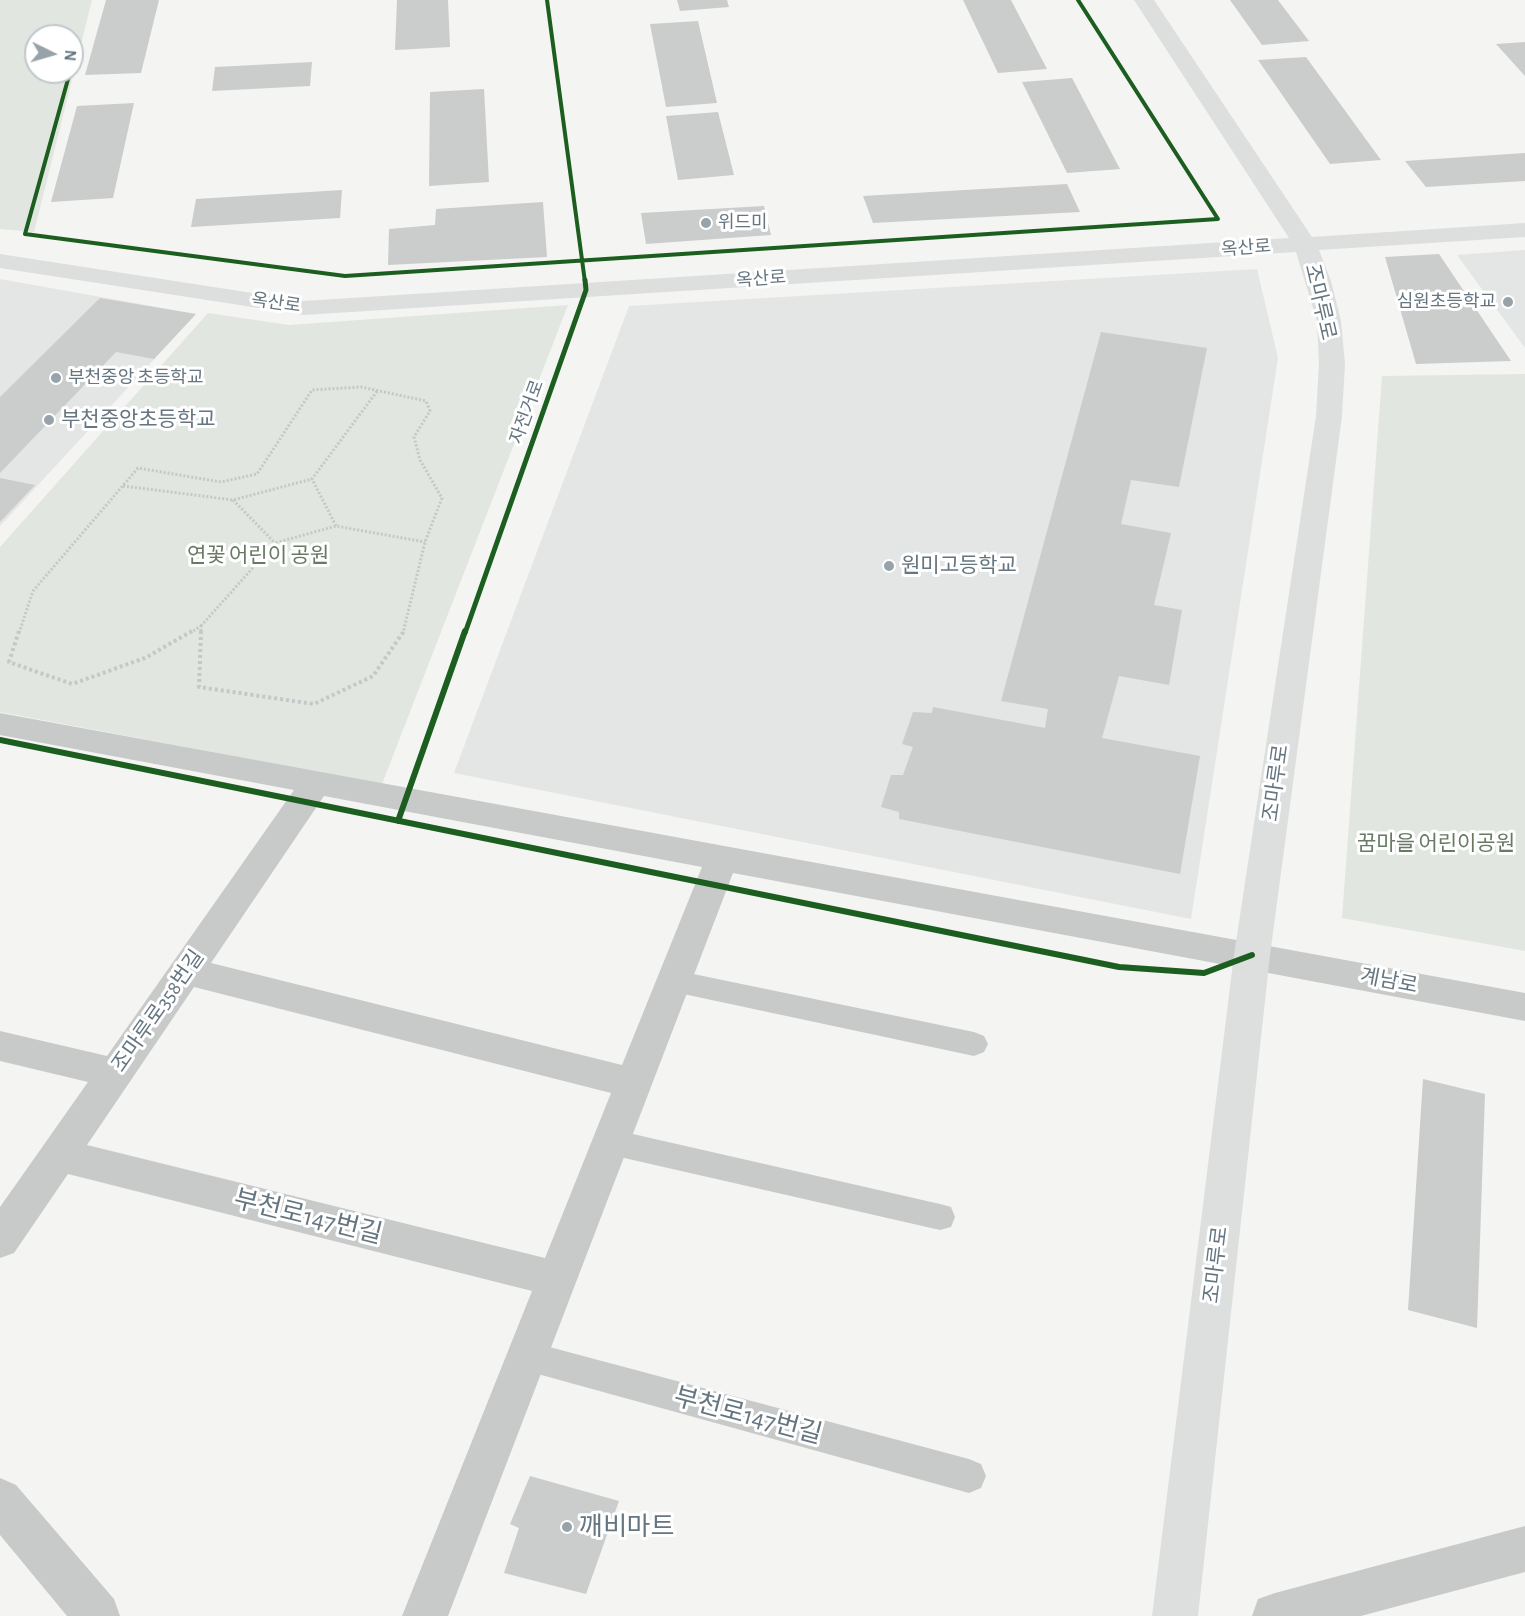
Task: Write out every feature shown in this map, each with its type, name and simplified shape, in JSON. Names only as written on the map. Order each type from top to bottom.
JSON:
[{"type":"street","name":"조마루로","points":[[1144,0],[1305,244],[1319,281],[1329,321],[1332,364],[1329,416],[1252,955],[1175,1616]]},
{"type":"street","name":"옥산로","points":[[0,261],[304,308],[1525,230]]},
{"type":"street","name":"계남로","points":[[0,724],[1525,1007]]},
{"type":"street","name":"조마루로358번길","points":[[0,1240],[316,783]]},
{"type":"street","points":[[425,1616],[722,858]]},
{"type":"street","points":[[186,971],[634,1083]]},
{"type":"street","points":[[0,1046],[115,1073]]},
{"type":"street","name":"부천로147번길","points":[[59,1155],[557,1279]]},
{"type":"street","points":[[0,1500],[97,1616]]},
{"type":"street","points":[[1275,1616],[1525,1549]]},
{"type":"lane","points":[[674,981],[974,1044]]},
{"type":"lane","points":[[611,1142],[940,1217]]},
{"type":"lane","name":"부천로147번길","points":[[526,1356],[969,1476]]},
{"type":"path","points":[[201,626],[199,687],[314,704],[373,676],[405,629],[425,542],[442,498],[420,460],[414,437],[430,411],[426,401],[361,387],[312,390],[257,474],[221,482],[138,468],[33,591],[9,662],[72,684],[145,658],[201,626],[275,543],[336,526],[425,542]]},
{"type":"path","points":[[123,486],[233,500],[312,478],[378,390]]},
{"type":"path","points":[[312,478],[336,526]]},
{"type":"path","points":[[233,500],[275,543]]},
{"type":"shaded area","name":"심원초등학교","points":[[1525,250],[1525,348],[1457,255]]},
{"type":"shaded area","name":"원미고등학교","points":[[1257,269],[1278,358],[1191,919],[454,773],[629,306]]},
{"type":"shaded area","name":"부천중앙초등학교","points":[[0,279],[196,314],[0,526]]},
{"type":"green space","points":[[0,0],[92,0],[84,32],[84,24],[24,24],[24,84],[71,84],[34,232],[0,229]]},
{"type":"green space","name":"연꽃 어린이 공원","points":[[568,305],[382,784],[0,712],[0,547],[208,313],[289,325]]},
{"type":"green space","name":"꿈마을 어린이공원","points":[[1525,374],[1525,951],[1342,918],[1382,376]]},
{"type":"building","points":[[106,0],[159,0],[141,73],[85,75]]},
{"type":"building","points":[[397,0],[448,0],[450,47],[395,50]]},
{"type":"building","points":[[677,0],[727,0],[729,7],[680,11]]},
{"type":"building","points":[[963,0],[1011,0],[1047,69],[998,73]]},
{"type":"building","points":[[1230,0],[1278,0],[1309,41],[1262,45]]},
{"type":"building","points":[[698,21],[717,103],[666,107],[650,24]]},
{"type":"building","points":[[1525,42],[1525,76],[1496,44]]},
{"type":"building","points":[[1306,57],[1381,160],[1330,164],[1258,60]]},
{"type":"building","points":[[312,62],[310,86],[212,91],[215,67]]},
{"type":"building","points":[[1072,78],[1120,169],[1067,173],[1022,82]]},
{"type":"building","points":[[484,89],[489,182],[429,186],[430,92]]},
{"type":"building","points":[[134,103],[113,198],[51,202],[77,106]]},
{"type":"building","points":[[718,112],[734,175],[678,180],[666,116]]},
{"type":"building","points":[[1525,153],[1525,181],[1426,187],[1405,161]]},
{"type":"building","points":[[1067,184],[1080,212],[873,223],[863,196]]},
{"type":"building","points":[[342,190],[340,218],[191,227],[196,199]]},
{"type":"building","points":[[543,202],[547,257],[388,265],[389,229],[435,225],[436,209]]},
{"type":"building","points":[[764,206],[771,235],[646,244],[641,213]]},
{"type":"building","points":[[1439,254],[1511,361],[1416,364],[1385,257]]},
{"type":"building","name":"부천중앙 초등학교","points":[[100,298],[196,314],[154,359],[116,352],[0,473],[0,397]]},
{"type":"building","points":[[1101,332],[1207,348],[1179,487],[1131,480],[1121,524],[1171,533],[1154,605],[1182,610],[1169,685],[1119,676],[1102,738],[1200,756],[1180,874],[899,819],[899,812],[881,807],[891,775],[903,775],[913,747],[902,744],[913,712],[932,713],[933,707],[1045,728],[1048,709],[1001,701]]},
{"type":"building","points":[[0,478],[35,485],[0,522]]},
{"type":"building","points":[[1423,1079],[1485,1094],[1477,1328],[1408,1310]]},
{"type":"building","points":[[530,1476],[619,1501],[586,1594],[504,1573],[519,1528],[510,1524]]},
{"type":"cycle path","name":"자전거로","points":[[398,821],[586,290],[547,0]]},
{"type":"cycle path","points":[[67,84],[25,234],[345,276],[1218,219],[1078,0]]},
{"type":"cycle path","points":[[0,740],[1119,967],[1204,973],[1252,955]]},
{"type":"place","name":"위드미","points":[[706,223]]},
{"type":"place","name":"심원초등학교","points":[[1508,302]]},
{"type":"place","name":"부천중앙 초등학교","points":[[56,378]]},
{"type":"place","name":"부천중앙초등학교","points":[[49,420]]},
{"type":"place","name":"원미고등학교","points":[[889,566]]},
{"type":"place","name":"깨비마트","points":[[567,1527]]}]
